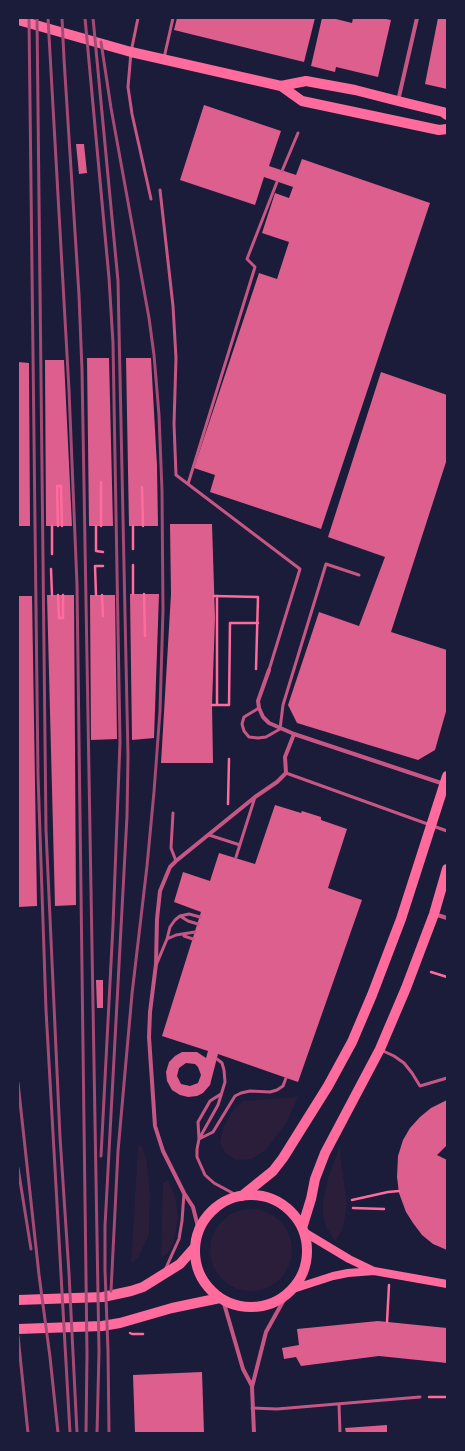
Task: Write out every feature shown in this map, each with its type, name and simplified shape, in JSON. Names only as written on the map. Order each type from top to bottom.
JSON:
[{"type":"main road","points":[[18,20],[131,52],[281,86],[302,100],[439,130],[447,129]]},
{"type":"main road","points":[[281,86],[306,81],[398,100],[443,112],[447,115]]},
{"type":"main road","points":[[240,1196],[258,1196],[274,1200],[290,1210],[303,1230],[307,1248],[305,1267],[300,1279],[289,1292],[275,1302],[252,1308],[241,1307],[221,1299],[206,1285],[198,1270],[195,1259],[195,1247],[198,1231],[210,1212],[223,1202],[240,1196],[268,1176],[283,1158],[328,1086],[352,1042],[396,933],[432,826],[445,780]]},
{"type":"main road","points":[[303,1230],[315,1179],[325,1153],[380,1049],[406,988],[434,914],[447,869]]},
{"type":"main road","points":[[303,1230],[349,1259],[374,1270],[447,1284]]},
{"type":"main road","points":[[18,1300],[104,1297],[143,1287],[180,1264],[195,1247]]},
{"type":"main road","points":[[289,1292],[334,1276],[374,1270]]},
{"type":"main road","points":[[18,1329],[102,1326],[120,1323],[172,1308],[221,1299]]},
{"type":"street","points":[[398,100],[417,18]]},
{"type":"street","points":[[269,670],[260,694],[259,708],[263,717],[269,723],[294,734],[445,780]]},
{"type":"street","points":[[198,1231],[193,1207],[184,1193],[163,1151],[154,1126],[149,1037],[150,1012],[156,964],[157,919],[160,891],[170,867],[176,861],[255,797],[277,782],[286,773],[285,757],[294,734]]},
{"type":"street","points":[[434,914],[447,918]]},
{"type":"street","points":[[254,1433],[252,1387],[266,1332],[289,1292]]},
{"type":"street","points":[[221,1299],[243,1369],[252,1387]]},
{"type":"lane","points":[[138,18],[131,52],[128,87],[132,114],[152,199]]},
{"type":"lane","points":[[164,60],[173,18]]},
{"type":"lane","points":[[282,171],[298,133]]},
{"type":"lane","points":[[188,484],[255,267],[247,258],[277,182]]},
{"type":"lane","points":[[160,190],[175,344],[174,424],[176,475],[300,569],[269,670]]},
{"type":"lane","points":[[259,708],[244,717],[242,724],[244,731],[249,737],[266,737],[280,729],[283,705],[326,564],[359,575]]},
{"type":"lane","points":[[286,773],[447,831]]},
{"type":"lane","points":[[236,857],[255,797]]},
{"type":"lane","points":[[173,813],[170,848],[176,861]]},
{"type":"lane","points":[[209,835],[240,845]]},
{"type":"lane","points":[[156,964],[167,939],[170,927],[175,920],[180,916],[190,914],[200,917]]},
{"type":"lane","points":[[180,916],[198,924]]},
{"type":"lane","points":[[167,939],[176,935],[195,932]]},
{"type":"lane","points":[[182,935],[193,939]]},
{"type":"lane","points":[[380,1049],[404,1063],[420,1086],[447,1078]]},
{"type":"lane","points":[[198,1139],[218,1105],[221,1094],[225,1076],[222,1063],[217,1059]]},
{"type":"lane","points":[[198,1139],[213,1132],[235,1096],[250,1091],[270,1092],[277,1090],[282,1086],[286,1078]]},
{"type":"lane","points":[[221,1094],[210,1101],[198,1122],[197,1157],[205,1175],[214,1182],[240,1196]]},
{"type":"lane","points":[[163,1275],[178,1239],[182,1221],[184,1193]]},
{"type":"lane","points":[[252,1408],[277,1409],[420,1397]]},
{"type":"lane","points":[[339,1404],[340,1433]]},
{"type":"path","points":[[101,482],[101,526]]},
{"type":"path","points":[[58,526],[57,486],[61,486],[62,526]]},
{"type":"path","points":[[142,487],[142,526]]},
{"type":"path","points":[[52,526],[52,554]]},
{"type":"path","points":[[96,526],[96,551],[103,552]]},
{"type":"path","points":[[133,526],[133,550]]},
{"type":"path","points":[[133,565],[133,594]]},
{"type":"path","points":[[96,595],[95,566],[103,566]]},
{"type":"path","points":[[51,569],[52,595]]},
{"type":"path","points":[[144,594],[145,636]]},
{"type":"path","points":[[58,595],[59,618],[63,618],[63,595]]},
{"type":"path","points":[[102,595],[103,616]]},
{"type":"path","points":[[218,705],[215,596],[258,597],[256,669]]},
{"type":"path","points":[[212,705],[229,705],[230,623],[258,623]]},
{"type":"path","points":[[228,759],[228,804]]},
{"type":"path","points":[[431,972],[447,977]]},
{"type":"path","points":[[352,1200],[399,1191]]},
{"type":"path","points":[[353,1208],[384,1208]]},
{"type":"path","points":[[387,1322],[389,1289]]},
{"type":"path","points":[[420,1397],[447,1397]]},
{"type":"shaded area","points":[[298,1097],[286,1123],[266,1150],[251,1159],[236,1160],[226,1154],[220,1143],[223,1128],[234,1109],[243,1101]]},
{"type":"shaded area","points":[[141,1144],[147,1162],[150,1194],[149,1234],[138,1258],[131,1263],[138,1147]]},
{"type":"shaded area","points":[[340,1146],[347,1204],[343,1228],[335,1242],[325,1224],[323,1202],[328,1178]]},
{"type":"shaded area","points":[[168,1180],[175,1196],[178,1218],[174,1241],[168,1253],[161,1258],[163,1183]]},
{"type":"shaded area","points":[[251,1209],[267,1212],[280,1221],[289,1234],[292,1250],[289,1266],[280,1279],[267,1288],[251,1291],[235,1288],[222,1279],[213,1266],[210,1250],[213,1234],[222,1221],[235,1212]]},
{"type":"building","points":[[177,18],[315,18],[304,62],[174,30]]},
{"type":"building","points":[[322,18],[332,18],[352,23],[353,18],[381,18],[391,20],[378,77],[336,67],[335,72],[311,66]]},
{"type":"building","points":[[438,18],[447,18],[447,89],[425,84]]},
{"type":"building","points":[[204,105],[281,131],[269,166],[296,175],[302,159],[430,203],[321,529],[210,492],[215,475],[194,468],[259,273],[277,279],[289,242],[262,233],[275,193],[289,198],[293,187],[264,177],[255,205],[180,180]]},
{"type":"building","points":[[76,144],[84,144],[87,173],[79,174]]},
{"type":"building","points":[[87,358],[109,358],[113,526],[89,526]]},
{"type":"building","points":[[126,358],[151,358],[157,466],[158,526],[129,526]]},
{"type":"building","points":[[45,360],[64,360],[72,526],[46,526]]},
{"type":"building","points":[[18,362],[29,363],[30,526],[18,526]]},
{"type":"building","points":[[381,372],[447,395],[447,459],[391,632],[447,650],[447,708],[435,750],[418,760],[297,723],[288,705],[319,612],[359,626],[385,557],[328,537]]},
{"type":"building","points":[[170,524],[212,524],[215,618],[212,705],[213,763],[161,763],[171,594]]},
{"type":"building","points":[[130,594],[159,594],[154,738],[132,740]]},
{"type":"building","points":[[47,595],[74,595],[76,905],[55,906]]},
{"type":"building","points":[[90,595],[115,595],[117,739],[91,740]]},
{"type":"building","points":[[18,596],[32,596],[37,906],[18,907]]},
{"type":"building","points":[[275,805],[321,817],[321,820],[347,829],[328,888],[362,900],[298,1082],[218,1054],[210,1085],[203,1093],[197,1096],[188,1097],[180,1095],[172,1090],[167,1081],[166,1072],[169,1062],[182,1052],[197,1052],[206,1058],[208,1051],[162,1036],[201,912],[174,902],[183,872],[210,881],[219,853],[255,864]],"holes":[[[186,1063],[195,1064],[201,1075],[198,1083],[190,1086],[181,1084],[177,1076],[179,1068]]]},
{"type":"building","points":[[96,980],[103,980],[103,1008],[97,1008]]},
{"type":"building","points":[[447,1100],[447,1145],[437,1155],[447,1160],[447,1250],[433,1244],[422,1235],[413,1223],[406,1212],[399,1193],[397,1177],[398,1156],[403,1140],[410,1128],[431,1108]]},
{"type":"building","points":[[378,1321],[447,1328],[447,1363],[379,1356],[301,1366],[296,1357],[284,1359],[282,1348],[299,1345],[297,1329]]},
{"type":"building","points":[[202,1372],[204,1433],[135,1433],[133,1375]]},
{"type":"building","points":[[387,1425],[387,1433],[346,1433],[345,1428]]},
{"type":"railway","points":[[29,18],[38,775],[46,1010],[70,1433]]},
{"type":"railway","points":[[37,18],[46,830],[60,1137],[77,1433]]},
{"type":"railway","points":[[48,18],[69,390],[77,585],[87,1354],[86,1433]]},
{"type":"railway","points":[[62,18],[79,295],[82,370],[99,1352],[97,1433]]},
{"type":"railway","points":[[85,18],[109,278],[113,343],[120,742],[113,925],[101,1156]]},
{"type":"railway","points":[[93,18],[118,281],[128,756],[127,816],[105,1226],[109,1433]]},
{"type":"railway","points":[[101,42],[111,108],[149,318],[154,355],[159,415],[162,491],[163,610],[160,711],[154,792],[132,994],[118,1151],[111,1291]]},
{"type":"railway","points":[[18,1083],[58,1433]]},
{"type":"railway","points":[[18,1168],[31,1249]]},
{"type":"railway","points":[[18,1336],[28,1433]]}]
